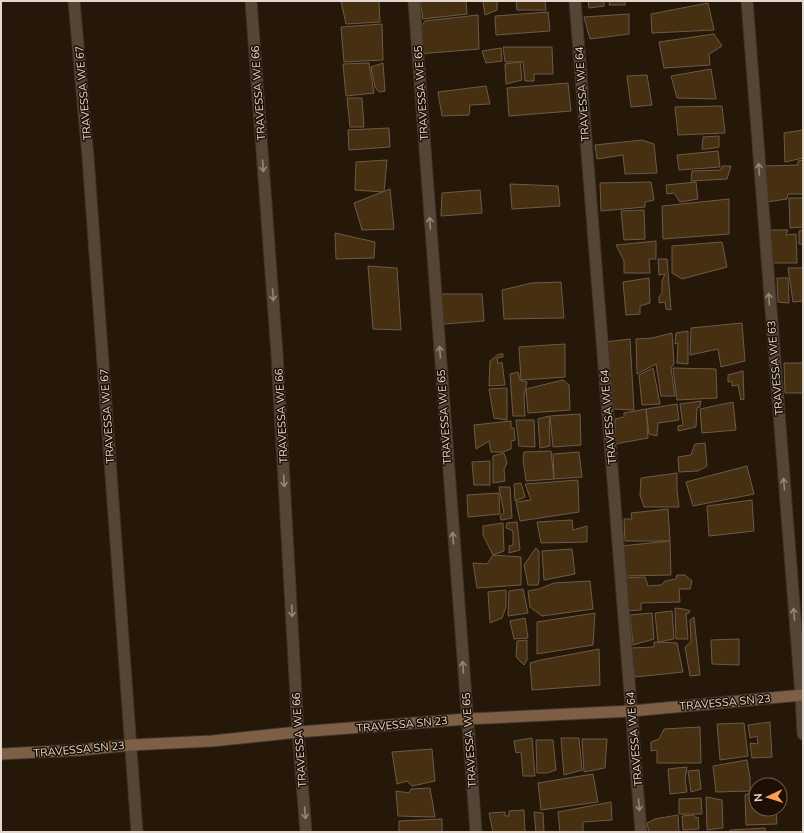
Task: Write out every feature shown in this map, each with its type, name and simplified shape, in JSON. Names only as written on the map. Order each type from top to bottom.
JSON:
[{"type":"main road","name":"TRAVESSA SN 23","points":[[1,754],[80,750],[131,744],[212,741],[298,732],[467,719],[632,711],[802,695]]},
{"type":"street","name":"TRAVESSA WE 67","points":[[74,1],[88,156],[137,832]]},
{"type":"street","name":"TRAVESSA WE 66","points":[[251,1],[277,354],[298,732],[306,832]]},
{"type":"street","name":"TRAVESSA WE 65","points":[[414,1],[476,832]]},
{"type":"street","name":"TRAVESSA WE 64","points":[[575,1],[641,832]]},
{"type":"street","name":"TRAVESSA WE 63","points":[[747,1],[802,695],[803,734]]},
{"type":"building","points":[[341,1],[379,1],[380,22],[346,24]]},
{"type":"building","points":[[466,1],[467,14],[423,19],[420,2]]},
{"type":"building","points":[[483,1],[497,1],[497,10],[485,15]]},
{"type":"building","points":[[516,1],[545,1],[546,10],[517,10]]},
{"type":"building","points":[[588,1],[604,1],[604,6],[589,8]]},
{"type":"building","points":[[610,1],[625,1],[625,5],[609,5]]},
{"type":"building","points":[[708,3],[714,30],[652,33],[651,14]]},
{"type":"building","points":[[548,12],[550,31],[496,35],[495,16]]},
{"type":"building","points":[[629,14],[629,34],[590,39],[584,17]]},
{"type":"building","points":[[478,15],[479,49],[418,54],[417,33],[425,21]]},
{"type":"building","points":[[382,24],[383,60],[344,62],[341,27]]},
{"type":"building","points":[[714,34],[722,46],[709,54],[710,65],[664,68],[659,42]]},
{"type":"building","points":[[503,47],[552,47],[553,74],[534,74],[534,81],[525,81],[523,62],[505,62]]},
{"type":"building","points":[[501,48],[502,61],[486,63],[482,51]]},
{"type":"building","points":[[520,62],[522,80],[506,84],[505,64]]},
{"type":"building","points":[[369,63],[374,93],[346,96],[343,64]]},
{"type":"building","points":[[383,63],[385,91],[379,92],[375,87],[371,67]]},
{"type":"building","points":[[711,69],[716,99],[677,98],[671,76]]},
{"type":"building","points":[[647,75],[652,105],[631,107],[627,76]]},
{"type":"building","points":[[568,83],[571,111],[509,116],[507,88]]},
{"type":"building","points":[[486,86],[490,104],[470,105],[469,115],[442,116],[438,92]]},
{"type":"building","points":[[347,98],[362,98],[364,127],[350,127]]},
{"type":"building","points":[[722,106],[725,133],[678,135],[675,107]]},
{"type":"building","points":[[389,128],[390,147],[349,150],[348,130]]},
{"type":"building","points":[[803,130],[803,158],[785,162],[784,133]]},
{"type":"building","points":[[719,136],[719,147],[702,149],[703,137]]},
{"type":"building","points":[[642,140],[654,144],[657,173],[625,174],[623,155],[597,159],[595,145]]},
{"type":"building","points":[[718,151],[720,167],[679,170],[677,155]]},
{"type":"building","points":[[387,160],[384,192],[355,190],[356,162]]},
{"type":"building","points":[[803,160],[803,194],[788,194],[787,199],[767,202],[764,166],[798,165],[798,161]]},
{"type":"building","points":[[722,166],[731,166],[727,179],[691,181],[692,171],[721,170]]},
{"type":"building","points":[[651,182],[654,200],[645,202],[645,207],[601,211],[600,183]]},
{"type":"building","points":[[696,182],[698,199],[680,202],[674,193],[667,194],[666,185]]},
{"type":"building","points":[[510,184],[558,186],[560,206],[512,209]]},
{"type":"building","points":[[390,189],[394,229],[362,230],[354,203]]},
{"type":"building","points":[[480,190],[482,213],[441,216],[442,193]]},
{"type":"building","points":[[789,198],[803,198],[803,227],[790,228]]},
{"type":"building","points":[[729,199],[729,234],[663,239],[662,206]]},
{"type":"building","points":[[644,210],[645,239],[624,240],[621,211]]},
{"type":"building","points":[[765,230],[788,230],[786,235],[796,234],[797,263],[769,263]]},
{"type":"building","points":[[803,230],[803,244],[799,244],[799,231]]},
{"type":"building","points":[[335,233],[375,242],[374,258],[336,259]]},
{"type":"building","points":[[656,241],[656,259],[649,259],[650,273],[624,273],[624,261],[616,245]]},
{"type":"building","points":[[722,242],[727,267],[682,279],[672,273],[672,246]]},
{"type":"building","points":[[658,259],[667,259],[671,310],[666,309],[665,302],[659,303],[659,297],[662,293],[662,281],[665,274],[659,275]]},
{"type":"building","points":[[368,266],[397,268],[401,330],[373,329]]},
{"type":"building","points":[[788,268],[803,268],[803,301],[793,302]]},
{"type":"building","points":[[649,278],[650,303],[640,306],[640,314],[626,315],[623,282]]},
{"type":"building","points":[[777,278],[788,278],[789,303],[778,302]]},
{"type":"building","points":[[561,282],[564,318],[504,319],[502,290],[532,283]]},
{"type":"building","points":[[440,294],[482,294],[484,321],[444,324]]},
{"type":"building","points":[[742,323],[745,361],[721,367],[718,349],[690,355],[691,328]]},
{"type":"building","points":[[688,331],[688,364],[677,363],[678,343],[675,344],[676,333]]},
{"type":"building","points":[[672,333],[674,364],[671,368],[675,396],[661,396],[656,364],[637,374],[636,339],[652,338]]},
{"type":"building","points":[[630,339],[634,410],[613,409],[605,342]]},
{"type":"building","points":[[565,344],[565,377],[521,380],[519,347]]},
{"type":"building","points":[[499,354],[503,354],[503,357],[497,358],[498,364],[502,362],[505,385],[489,386],[490,361]]},
{"type":"building","points":[[784,363],[803,363],[803,393],[785,393]]},
{"type":"building","points":[[653,368],[660,404],[642,405],[639,375]]},
{"type":"building","points":[[673,368],[716,369],[717,398],[677,400]]},
{"type":"building","points":[[743,371],[744,399],[741,400],[738,385],[732,386],[732,381],[728,382],[728,375]]},
{"type":"building","points":[[518,372],[520,380],[527,382],[524,396],[525,416],[513,416],[510,374]]},
{"type":"building","points":[[563,380],[569,385],[570,410],[528,413],[526,389]]},
{"type":"building","points":[[507,388],[507,420],[494,418],[489,389]]},
{"type":"building","points":[[701,401],[700,407],[697,408],[696,427],[678,431],[678,426],[683,425],[680,404]]},
{"type":"building","points":[[733,402],[736,430],[702,433],[700,409]]},
{"type":"building","points":[[677,404],[679,420],[658,423],[657,436],[649,434],[646,409]]},
{"type":"building","points":[[646,409],[648,438],[615,444],[615,419],[624,417],[624,413]]},
{"type":"building","points":[[580,414],[581,445],[553,447],[550,416]]},
{"type":"building","points":[[549,416],[550,446],[540,448],[538,419]]},
{"type":"building","points":[[516,420],[534,420],[535,447],[519,446]]},
{"type":"building","points":[[511,421],[511,428],[514,428],[515,440],[511,441],[511,449],[503,452],[491,452],[489,441],[476,449],[474,425]]},
{"type":"building","points":[[705,443],[707,466],[698,471],[679,472],[678,457],[691,455],[695,444]]},
{"type":"building","points":[[551,451],[554,479],[526,481],[523,459],[524,452]]},
{"type":"building","points":[[579,452],[582,477],[554,479],[553,454]]},
{"type":"building","points":[[504,453],[507,463],[504,469],[505,481],[493,483],[493,456]]},
{"type":"building","points":[[490,461],[490,485],[474,485],[472,462]]},
{"type":"building","points":[[747,466],[754,494],[693,506],[686,482]]},
{"type":"building","points":[[677,473],[679,507],[644,507],[640,495],[641,478]]},
{"type":"building","points":[[578,480],[579,512],[520,521],[516,502],[531,500],[525,484]]},
{"type":"building","points":[[521,483],[525,497],[515,501],[514,484]]},
{"type":"building","points":[[499,487],[510,487],[512,518],[501,520],[500,516],[504,513]]},
{"type":"building","points":[[499,493],[500,514],[468,517],[467,495]]},
{"type":"building","points":[[752,500],[754,531],[709,536],[707,506]]},
{"type":"building","points":[[668,509],[670,541],[625,541],[624,519],[632,519],[631,513]]},
{"type":"building","points":[[572,520],[573,530],[587,526],[587,542],[541,543],[537,522]]},
{"type":"building","points":[[517,522],[520,550],[509,553],[509,546],[513,545],[513,531],[506,528],[507,523]]},
{"type":"building","points":[[503,523],[504,551],[493,555],[483,535],[483,526]]},
{"type":"building","points":[[670,541],[671,575],[623,576],[621,546]]},
{"type":"building","points":[[536,548],[539,551],[538,585],[528,585],[524,565]]},
{"type":"building","points":[[572,549],[575,574],[544,580],[542,551]]},
{"type":"building","points":[[493,555],[521,557],[521,585],[477,588],[473,563],[487,564]]},
{"type":"building","points":[[677,575],[685,575],[692,581],[690,589],[679,589],[680,602],[641,603],[641,610],[625,611],[623,578],[645,577],[648,586],[661,585],[665,581],[676,579]]},
{"type":"building","points":[[590,581],[593,609],[542,616],[530,607],[528,591],[539,589],[554,583]]},
{"type":"building","points":[[523,589],[528,613],[508,616],[509,591]]},
{"type":"building","points":[[506,590],[506,607],[502,618],[490,623],[488,592]]},
{"type":"building","points":[[675,608],[690,611],[686,614],[688,639],[676,639]]},
{"type":"building","points":[[672,611],[674,639],[658,642],[655,613]]},
{"type":"building","points":[[595,613],[593,645],[537,654],[537,622]]},
{"type":"building","points":[[652,613],[654,639],[633,645],[630,615]]},
{"type":"building","points":[[694,617],[700,675],[690,676],[685,647],[691,642],[690,620]]},
{"type":"building","points":[[525,618],[528,638],[514,639],[510,621]]},
{"type":"building","points":[[739,639],[739,665],[712,664],[711,640]]},
{"type":"building","points":[[527,640],[527,660],[524,665],[516,657],[517,641]]},
{"type":"building","points":[[654,642],[677,643],[683,672],[635,677],[631,648],[654,647]]},
{"type":"building","points":[[599,649],[600,685],[532,690],[530,663]]},
{"type":"building","points":[[770,722],[772,757],[752,758],[750,743],[758,744],[757,736],[750,738],[748,725]]},
{"type":"building","points":[[744,723],[748,756],[720,760],[717,724]]},
{"type":"building","points":[[700,727],[701,763],[657,763],[657,750],[651,751],[651,742],[659,739],[664,729]]},
{"type":"building","points":[[532,738],[535,776],[523,776],[521,752],[516,753],[514,741]]},
{"type":"building","points":[[561,738],[579,738],[582,770],[564,775]]},
{"type":"building","points":[[582,739],[607,739],[605,768],[584,772]]},
{"type":"building","points":[[536,740],[553,740],[556,770],[547,773],[537,773]]},
{"type":"building","points":[[432,749],[435,781],[412,786],[407,781],[397,784],[392,752]]},
{"type":"building","points":[[747,760],[750,777],[748,777],[748,791],[716,792],[713,766]]},
{"type":"building","points":[[687,767],[685,779],[687,792],[670,794],[668,769]]},
{"type":"building","points":[[699,770],[701,789],[691,792],[688,771]]},
{"type":"building","points":[[593,774],[598,802],[541,810],[538,783]]},
{"type":"building","points":[[430,788],[435,817],[398,816],[396,791],[409,793],[411,789]]},
{"type":"building","points":[[748,794],[748,817],[777,817],[777,824],[746,825],[745,795]]},
{"type":"building","points":[[706,797],[722,800],[723,828],[707,830]]},
{"type":"building","points":[[701,798],[702,814],[679,814],[679,799]]},
{"type":"building","points":[[611,802],[612,820],[583,822],[583,832],[560,832],[558,812]]},
{"type":"building","points":[[524,810],[525,832],[493,832],[489,813],[505,812],[505,816],[509,816],[509,811]]},
{"type":"building","points":[[534,812],[543,813],[544,832],[536,832]]},
{"type":"building","points":[[678,815],[679,832],[649,832],[647,823],[655,819]]},
{"type":"building","points":[[694,815],[695,818],[698,817],[699,829],[683,830],[682,816]]},
{"type":"building","points":[[442,819],[442,832],[399,832],[399,821]]},
{"type":"building","points":[[765,828],[765,832],[728,832],[731,830]]}]
